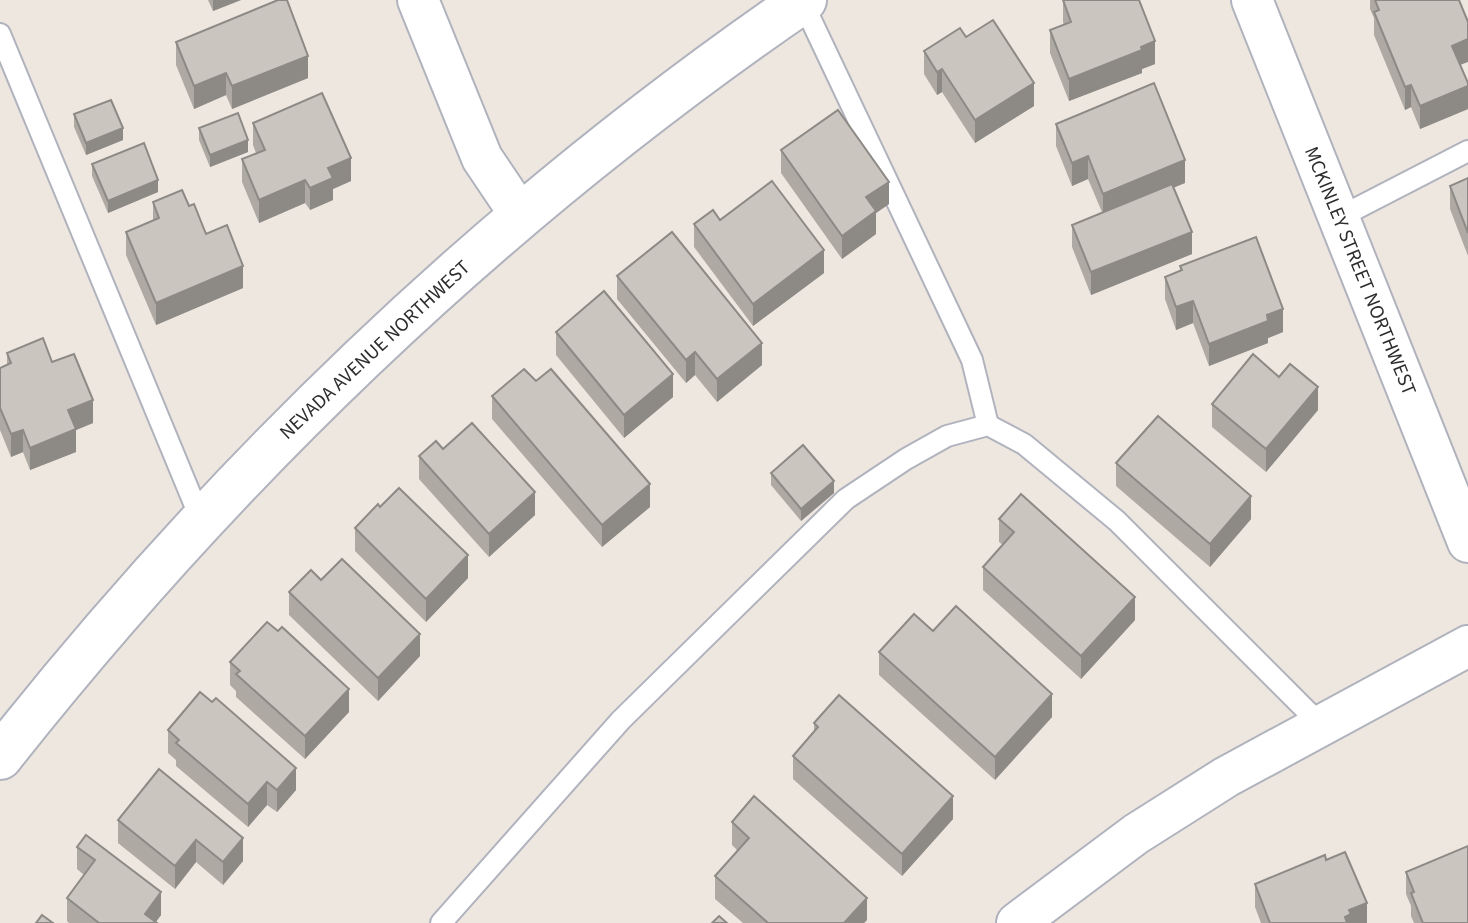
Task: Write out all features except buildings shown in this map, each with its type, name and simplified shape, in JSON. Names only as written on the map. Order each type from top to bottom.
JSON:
[{"type":"street","points":[[418,0],[482,158],[521,216]]},
{"type":"street","name":"MCKINLEY STREET NORTHWEST","points":[[1252,0],[1468,542]]},
{"type":"street","name":"NEVADA AVENUE NORTHWEST","points":[[0,757],[99,636],[201,520],[341,377],[521,216],[644,116],[803,1]]},
{"type":"street","points":[[1017,923],[1136,834],[1226,777],[1468,646]]},
{"type":"lane","points":[[803,1],[972,360],[988,425]]},
{"type":"lane","points":[[0,34],[201,520]]},
{"type":"lane","points":[[1338,218],[1468,151]]},
{"type":"lane","points":[[441,923],[621,720],[846,499],[947,436],[988,425],[1024,444],[1117,521],[1320,724]]}]
